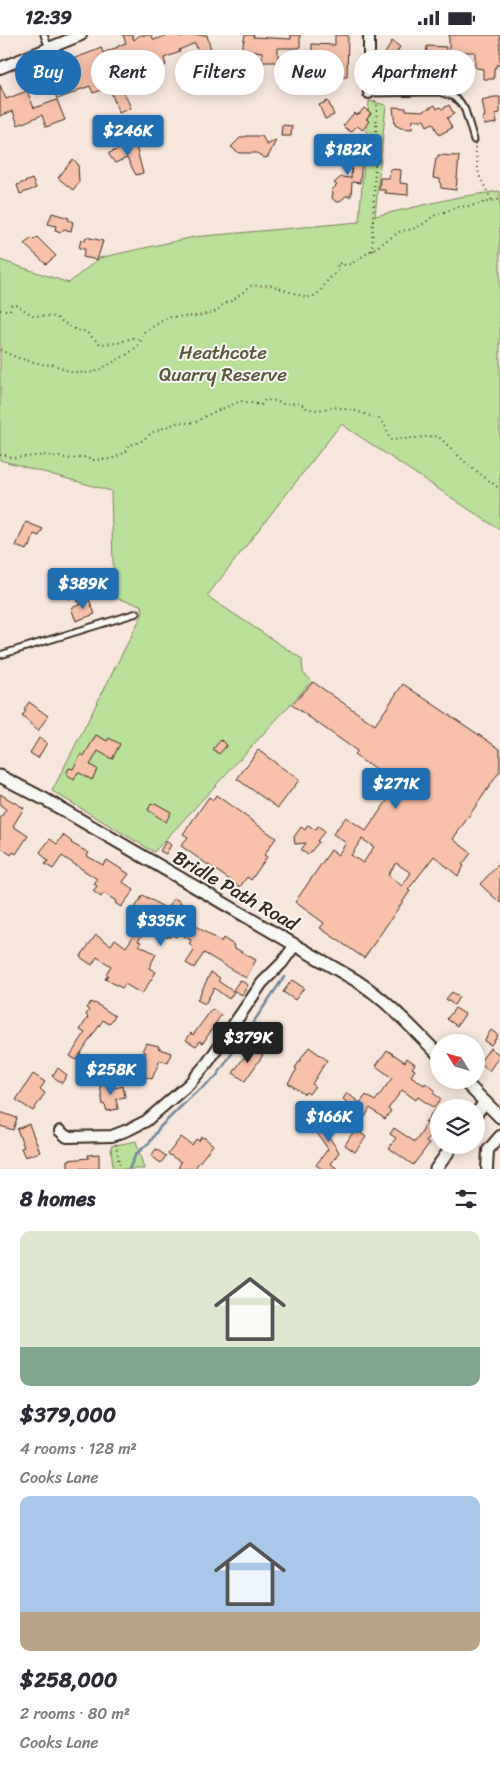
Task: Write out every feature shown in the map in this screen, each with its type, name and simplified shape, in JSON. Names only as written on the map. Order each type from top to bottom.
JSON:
[{"type":"street","points":[[0,68],[81,35]]},
{"type":"street","points":[[369,35],[369,50]]},
{"type":"street","name":"Bridle Path Road","points":[[0,776],[46,799],[374,992],[430,1046]]},
{"type":"street","points":[[60,1131],[67,1137],[112,1136],[146,1121],[189,1084],[208,1062],[262,983],[282,963],[295,945]]},
{"type":"street","points":[[472,1089],[482,1099]]},
{"type":"street","points":[[485,1102],[500,1117]]},
{"type":"street","points":[[487,1169],[488,1150],[500,1136]]},
{"type":"street","points":[[436,1169],[447,1154]]},
{"type":"lane","points":[[44,35],[49,49]]},
{"type":"lane","points":[[449,95],[460,102],[465,110],[474,140]]},
{"type":"lane","points":[[0,655],[138,613]]},
{"type":"path","points":[[371,95],[377,103],[372,251]]},
{"type":"path","points":[[474,140],[479,175],[492,201]]},
{"type":"path","points":[[0,350],[18,358],[46,365],[52,364],[71,372],[88,373],[97,371],[128,354],[139,345],[144,332],[169,317],[198,316],[217,311],[221,306],[233,300],[251,286],[270,285],[311,297],[318,294],[327,281],[338,271],[337,264],[351,264],[400,231],[413,229],[433,216],[458,207],[500,199]]},
{"type":"path","points":[[0,310],[10,310],[11,305],[15,304],[32,315],[56,317],[70,327],[85,331],[100,344],[118,343],[132,338],[142,339]]},
{"type":"path","points":[[0,455],[12,458],[47,455],[62,459],[85,457],[92,460],[111,459],[126,452],[129,445],[140,442],[153,433],[179,422],[196,422],[207,415],[241,401],[261,405],[266,400],[281,403],[300,403],[308,409],[318,410],[334,407],[356,411],[379,419],[385,427],[390,440],[438,436],[466,463],[500,489]]},
{"type":"path","points":[[112,1136],[116,1145],[120,1169]]},
{"type":"green space","name":"Heathcote Quarry Reserve","points":[[369,101],[386,105],[375,216],[459,197],[500,191],[500,530],[341,424],[207,596],[302,659],[303,673],[312,681],[154,852],[52,791],[143,613],[141,605],[114,598],[111,491],[0,460],[0,260],[69,283],[99,258],[194,237],[359,222]]},
{"type":"green space","points":[[136,1141],[144,1169],[113,1169],[111,1146]]},
{"type":"building","points":[[123,35],[132,35],[134,40],[140,35],[151,35],[154,40],[168,35],[179,35],[180,37],[207,35],[211,50],[197,50],[195,43],[175,50],[175,54],[165,58],[165,50],[110,50],[126,43]]},
{"type":"building","points":[[245,35],[291,39],[291,35],[300,35],[300,48],[278,48],[278,50],[274,50],[274,62],[264,62],[264,50],[242,49]]},
{"type":"building","points":[[335,35],[348,35],[347,77],[344,77],[344,50],[312,50],[312,44],[335,45]]},
{"type":"building","points":[[449,35],[500,35],[500,65],[496,65],[496,68],[494,68],[494,79],[483,79],[483,69],[476,68],[475,66],[475,50],[449,50]]},
{"type":"building","points":[[392,41],[400,47],[398,50],[387,50]]},
{"type":"building","points":[[427,46],[446,47],[446,50],[427,50]]},
{"type":"building","points":[[91,52],[91,88],[90,86],[81,89],[81,56]]},
{"type":"building","points":[[0,85],[6,99],[16,95],[29,95],[34,108],[57,100],[65,120],[46,127],[42,115],[18,125],[13,111],[0,116]]},
{"type":"building","points":[[56,95],[68,95],[57,99]]},
{"type":"building","points":[[112,95],[125,95],[131,108],[119,113]]},
{"type":"building","points":[[500,97],[500,113],[495,114],[497,123],[484,125],[483,117],[485,116],[482,100]]},
{"type":"building","points":[[328,101],[334,115],[325,119],[319,105]]},
{"type":"building","points":[[435,105],[437,109],[440,107],[442,109],[449,105],[454,114],[447,118],[452,128],[439,135],[433,123],[427,126],[424,120],[413,120],[412,129],[401,128],[395,125],[393,107],[423,111]]},
{"type":"building","points":[[364,108],[371,113],[366,119],[369,121],[363,130],[357,126],[351,132],[343,126],[354,113],[356,115],[359,114]]},
{"type":"building","points":[[282,125],[292,126],[291,136],[281,136]]},
{"type":"building","points":[[262,136],[267,145],[276,140],[268,157],[264,158],[257,153],[239,153],[231,147],[240,138]]},
{"type":"building","points":[[135,143],[143,173],[136,175],[127,158],[115,163],[109,155],[109,153]]},
{"type":"building","points":[[343,146],[362,159],[360,183],[352,182],[351,196],[346,196],[339,202],[336,202],[332,198],[333,193],[331,191],[337,185],[334,183],[341,177],[351,178],[352,164],[338,154]]},
{"type":"building","points":[[438,155],[459,156],[456,190],[441,188],[440,179],[433,178]]},
{"type":"building","points":[[73,159],[78,164],[79,182],[73,190],[58,178]]},
{"type":"building","points":[[390,169],[401,170],[400,183],[408,184],[408,195],[385,193],[385,190],[379,190],[380,178],[389,178]]},
{"type":"building","points":[[32,179],[36,188],[20,194],[17,185]]},
{"type":"building","points":[[52,213],[69,218],[68,220],[73,222],[71,231],[64,229],[61,232],[55,230],[56,226],[48,224]]},
{"type":"building","points":[[37,237],[56,256],[46,264],[24,244]]},
{"type":"building","points":[[86,237],[103,241],[97,260],[83,257],[85,249],[79,248],[81,240],[85,241]]},
{"type":"building","points":[[26,522],[43,529],[39,536],[34,534],[30,547],[28,546],[26,550],[16,546]]},
{"type":"building","points":[[54,572],[65,578],[66,575],[78,582],[70,599],[58,594],[60,592],[54,589],[57,582],[51,579]]},
{"type":"building","points":[[88,597],[95,614],[76,621],[71,608],[82,604],[76,601]]},
{"type":"building","points":[[313,682],[375,725],[403,684],[500,749],[500,771],[453,839],[471,853],[462,865],[464,866],[458,876],[434,856],[408,890],[410,891],[364,958],[320,928],[324,923],[295,902],[331,850],[338,855],[346,843],[333,834],[346,817],[366,831],[398,785],[354,755],[357,751],[292,705]],"holes":[[[362,839],[374,847],[363,863],[351,855]],[[396,863],[411,873],[402,886],[388,875]]]},
{"type":"building","points":[[29,702],[48,716],[38,731],[22,716]]},
{"type":"building","points":[[96,735],[107,741],[109,738],[120,744],[112,759],[98,751],[90,765],[97,769],[92,780],[78,772],[74,780],[66,775],[69,768],[73,769],[81,754],[84,756]]},
{"type":"building","points":[[39,738],[47,743],[38,758],[30,753]]},
{"type":"building","points":[[221,740],[227,745],[219,754],[213,749]]},
{"type":"building","points":[[258,750],[299,780],[278,808],[237,779]]},
{"type":"building","points":[[0,794],[24,808],[13,826],[28,836],[16,854],[13,852],[11,855],[0,847],[0,819],[6,809],[0,805]]},
{"type":"building","points":[[216,795],[276,838],[264,855],[267,857],[251,880],[247,877],[240,887],[181,846],[188,837],[183,834],[209,797],[213,800]]},
{"type":"building","points":[[155,803],[171,812],[166,822],[148,810],[151,804],[154,805]]},
{"type":"building","points":[[308,825],[316,830],[318,826],[325,831],[308,855],[301,850],[306,843],[295,844],[294,837],[301,827],[305,830]]},
{"type":"building","points":[[63,835],[71,843],[89,853],[87,856],[103,865],[107,860],[129,874],[123,882],[134,890],[121,907],[104,893],[101,897],[93,891],[97,886],[94,884],[97,879],[62,856],[53,869],[45,864],[48,861],[40,852],[50,839],[57,844]]},
{"type":"building","points":[[166,841],[171,845],[166,854],[160,851]]},
{"type":"building","points":[[500,863],[500,903],[480,884]]},
{"type":"building","points":[[143,895],[167,909],[174,898],[181,902],[175,913],[221,942],[223,938],[234,945],[233,947],[256,960],[246,978],[204,953],[194,968],[186,963],[194,951],[193,947],[189,944],[191,940],[178,933],[176,937],[171,934],[170,937],[163,935],[148,926],[138,941],[141,942],[139,945],[156,954],[149,968],[156,972],[142,994],[125,984],[122,988],[105,979],[111,966],[97,957],[92,965],[80,957],[96,935],[111,945],[115,939],[126,947],[138,929],[135,927],[142,917],[133,911]]},
{"type":"building","points":[[211,972],[220,978],[218,981],[234,992],[229,999],[214,988],[205,1004],[197,1000]]},
{"type":"building","points":[[240,980],[248,985],[242,995],[233,990]]},
{"type":"building","points":[[292,980],[304,988],[295,1000],[283,992]]},
{"type":"building","points":[[452,992],[459,997],[454,1005],[446,999]]},
{"type":"building","points":[[91,1002],[115,1016],[109,1024],[103,1020],[76,1060],[70,1056],[85,1033],[80,1030],[88,1017],[86,1015],[89,1010],[86,1008]]},
{"type":"building","points":[[455,1008],[465,1014],[457,1026],[447,1019]]},
{"type":"building","points":[[212,1009],[221,1015],[203,1043],[200,1041],[196,1046],[186,1040],[191,1033],[193,1035]]},
{"type":"building","points":[[491,1030],[498,1035],[491,1045],[485,1042]]},
{"type":"building","points":[[146,1043],[159,1046],[158,1048],[171,1053],[168,1063],[160,1060],[152,1079],[141,1075],[146,1062],[142,1061],[146,1052],[142,1051]]},
{"type":"building","points":[[251,1047],[263,1055],[245,1081],[233,1073]]},
{"type":"building","points":[[309,1047],[327,1060],[312,1084],[315,1086],[309,1094],[306,1092],[304,1094],[288,1083],[297,1069],[295,1068]]},
{"type":"building","points":[[490,1048],[500,1055],[489,1071],[485,1068],[485,1055]]},
{"type":"building","points":[[387,1050],[405,1062],[407,1058],[415,1064],[412,1068],[415,1070],[411,1076],[424,1085],[425,1083],[430,1086],[430,1089],[435,1090],[433,1093],[441,1099],[430,1099],[430,1105],[418,1097],[416,1100],[402,1090],[388,1109],[391,1111],[385,1119],[370,1108],[365,1117],[343,1099],[347,1093],[360,1103],[366,1095],[375,1101],[392,1078],[376,1066]]},
{"type":"building","points":[[58,1068],[67,1075],[62,1083],[52,1076]]},
{"type":"building","points":[[33,1074],[45,1082],[40,1089],[45,1093],[33,1111],[16,1100]]},
{"type":"building","points":[[112,1082],[114,1088],[123,1086],[125,1097],[116,1099],[118,1109],[107,1111],[105,1105],[103,1105],[100,1085]]},
{"type":"building","points":[[0,1112],[17,1118],[13,1130],[0,1126]]},
{"type":"building","points":[[333,1113],[341,1118],[345,1117],[329,1137],[339,1152],[331,1164],[338,1169],[322,1169],[316,1165],[328,1149],[317,1133],[327,1127],[324,1124]]},
{"type":"building","points":[[430,1115],[430,1137],[426,1142],[429,1144],[413,1165],[389,1148],[396,1138],[390,1134],[394,1128],[415,1142],[427,1123],[425,1122]]},
{"type":"building","points":[[29,1124],[40,1152],[25,1157],[21,1148],[24,1147],[17,1129]]},
{"type":"building","points":[[355,1129],[366,1137],[355,1152],[345,1145]]},
{"type":"building","points":[[181,1137],[192,1145],[196,1139],[199,1141],[201,1137],[213,1145],[194,1169],[178,1169],[181,1162],[168,1154]]},
{"type":"building","points":[[156,1149],[166,1156],[161,1163],[151,1156]]},
{"type":"building","points":[[99,1154],[99,1169],[68,1168],[68,1160],[89,1158],[88,1155]]},
{"type":"waterway","points":[[129,1169],[136,1154],[150,1142],[159,1128],[194,1094],[216,1077],[284,977]]}]
